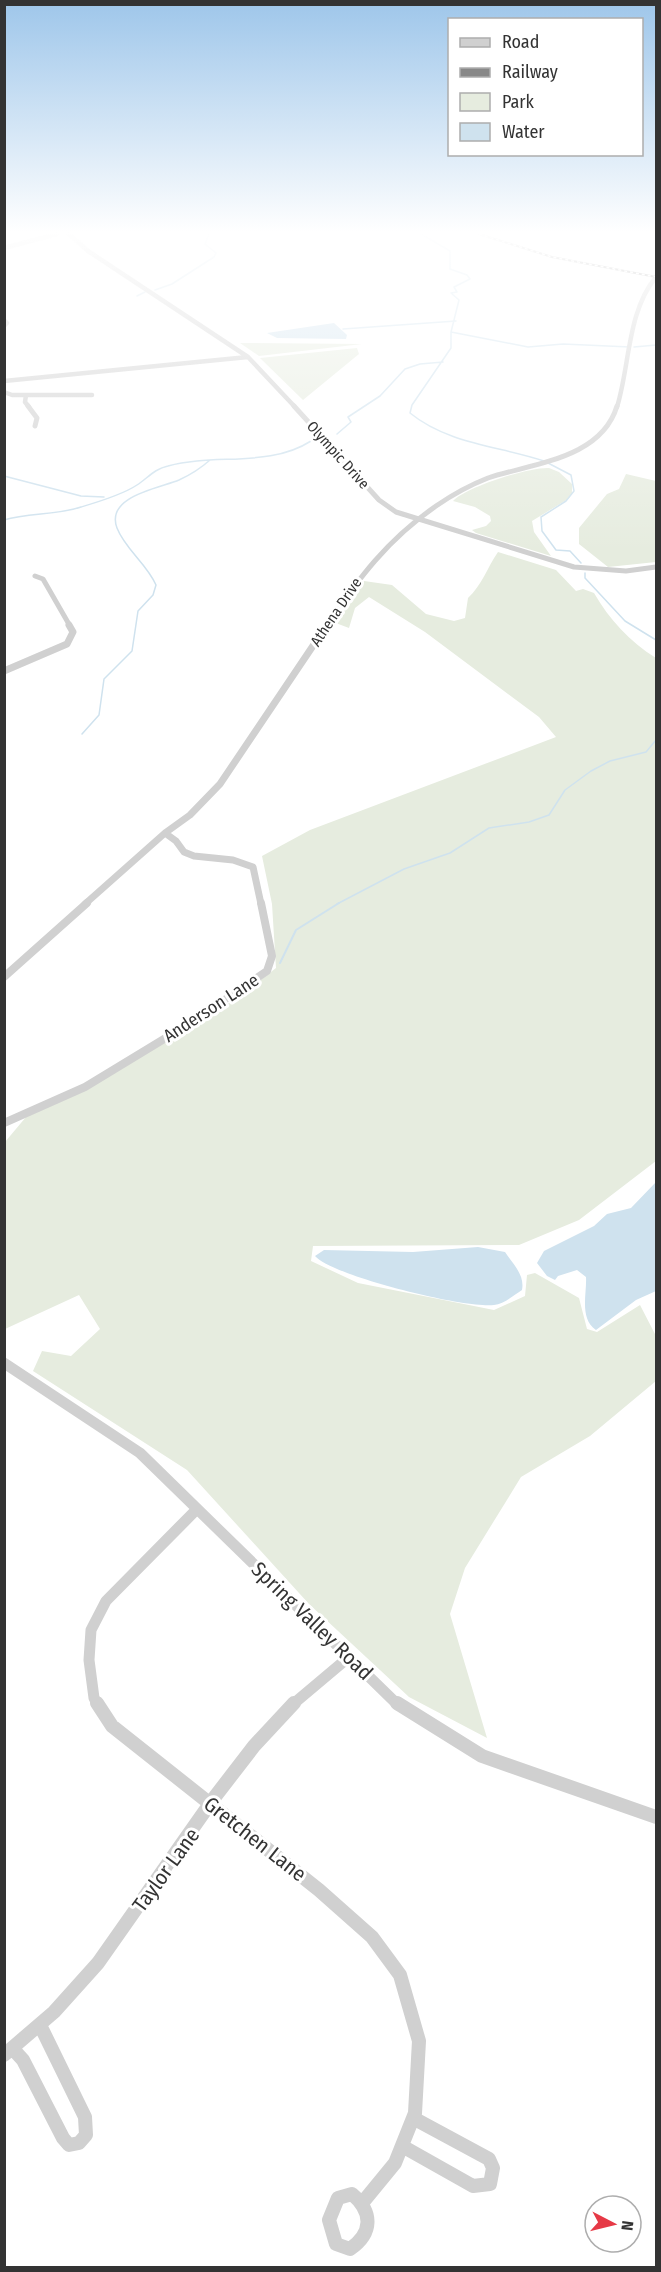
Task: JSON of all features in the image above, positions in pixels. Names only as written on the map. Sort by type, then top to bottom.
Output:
[{"type":"street","name":"Olympic Drive","points":[[222,340],[248,357],[344,459],[379,500],[396,512],[418,521],[574,567],[626,570],[657,567]]},
{"type":"street","name":"Athena Drive","points":[[4,977],[165,833],[190,815],[220,784],[370,563],[389,543],[470,485],[553,460],[606,428],[618,404],[633,340]]},
{"type":"street","points":[[4,381],[248,357]]},
{"type":"street","points":[[4,392],[26,395],[92,395]]},
{"type":"street","points":[[26,395],[25,402],[38,418],[35,426]]},
{"type":"street","points":[[4,671],[67,644],[72,636],[73,632],[43,579],[36,576]]},
{"type":"street","name":"Anderson Lane","points":[[4,1123],[85,1087],[192,1022],[267,971],[272,956],[258,876],[253,867],[233,860],[194,856],[184,852],[176,841],[165,833]]},
{"type":"street","name":"Spring Valley Road","points":[[4,1363],[140,1453],[402,1708],[482,1756],[657,1817]]},
{"type":"street","name":"Gretchen Lane","points":[[198,1509],[106,1601],[91,1630],[89,1660],[94,1698],[112,1726],[319,1890],[372,1937],[400,1975],[419,2041],[413,2118],[395,2163],[363,2202]]},
{"type":"street","name":"Taylor Lane","points":[[9,2052],[40,2025],[95,1967],[279,1715],[320,1676],[349,1657]]},
{"type":"street","points":[[9,2052],[23,2060],[63,2138],[69,2145],[79,2143],[86,2135],[85,2117],[40,2025]]},
{"type":"street","points":[[402,2146],[473,2186],[489,2184],[493,2168],[489,2159],[413,2118]]},
{"type":"green space","points":[[240,343],[242,343],[362,344],[259,356]]},
{"type":"green space","points":[[357,348],[359,354],[303,400],[260,358]]},
{"type":"green space","points":[[549,468],[559,472],[572,484],[572,494],[568,499],[532,521],[534,532],[551,556],[476,533],[472,530],[486,526],[491,521],[490,516],[475,507],[453,501],[471,490],[498,479]]},
{"type":"green space","points":[[626,474],[656,481],[656,562],[608,567],[579,544],[579,528],[607,494],[619,489]]},
{"type":"green space","points":[[498,552],[556,570],[576,591],[583,589],[594,593],[606,612],[621,629],[637,645],[656,658],[656,1161],[579,1220],[519,1245],[313,1246],[311,1261],[358,1283],[494,1310],[525,1296],[527,1275],[535,1273],[579,1298],[587,1329],[597,1332],[640,1305],[656,1336],[656,1381],[590,1436],[521,1477],[465,1568],[450,1614],[487,1738],[409,1697],[309,1604],[187,1470],[33,1371],[42,1351],[71,1356],[100,1329],[79,1295],[5,1329],[5,1142],[26,1117],[106,1077],[237,998],[276,968],[272,904],[262,856],[310,830],[556,737],[539,717],[425,632],[369,597],[355,608],[349,628],[333,622],[364,581],[392,585],[426,614],[454,621],[465,618],[468,598],[481,582]]},
{"type":"water","points":[[656,1182],[656,1291],[636,1300],[596,1330],[587,1319],[586,1277],[577,1270],[558,1276],[555,1280],[547,1276],[537,1263],[544,1251],[594,1226],[607,1214],[631,1208]]},
{"type":"water","points":[[478,1247],[505,1252],[522,1279],[522,1290],[494,1305],[457,1302],[401,1290],[346,1273],[315,1256],[324,1250],[413,1252]]},
{"type":"waterway","points":[[441,362],[451,348],[451,340]]},
{"type":"waterway","points":[[492,340],[528,347],[563,344],[630,347]]},
{"type":"waterway","points":[[634,347],[656,345]]},
{"type":"waterway","points":[[337,434],[351,422],[348,417],[380,396],[405,369],[420,364],[441,362]]},
{"type":"waterway","points":[[441,362],[412,405],[410,413],[457,438],[544,461]]},
{"type":"waterway","points":[[4,520],[72,510],[131,489],[163,467],[186,462],[278,454],[311,441]]},
{"type":"waterway","points":[[82,734],[99,715],[104,679],[132,651],[138,611],[153,595],[156,585],[117,528],[115,517],[119,508],[136,495],[179,480],[210,460]]},
{"type":"waterway","points":[[548,463],[571,475],[574,491],[566,501],[541,517],[542,531],[556,550],[570,551],[581,563]]},
{"type":"waterway","points":[[4,476],[81,496],[104,497]]},
{"type":"waterway","points":[[585,573],[585,578],[625,621],[656,640]]},
{"type":"waterway","points":[[337,904],[404,869],[450,853],[489,828],[529,822],[549,815],[565,790],[591,771],[610,761],[646,752],[656,740]]},
{"type":"waterway","points":[[280,963],[296,930],[339,903]]}]
